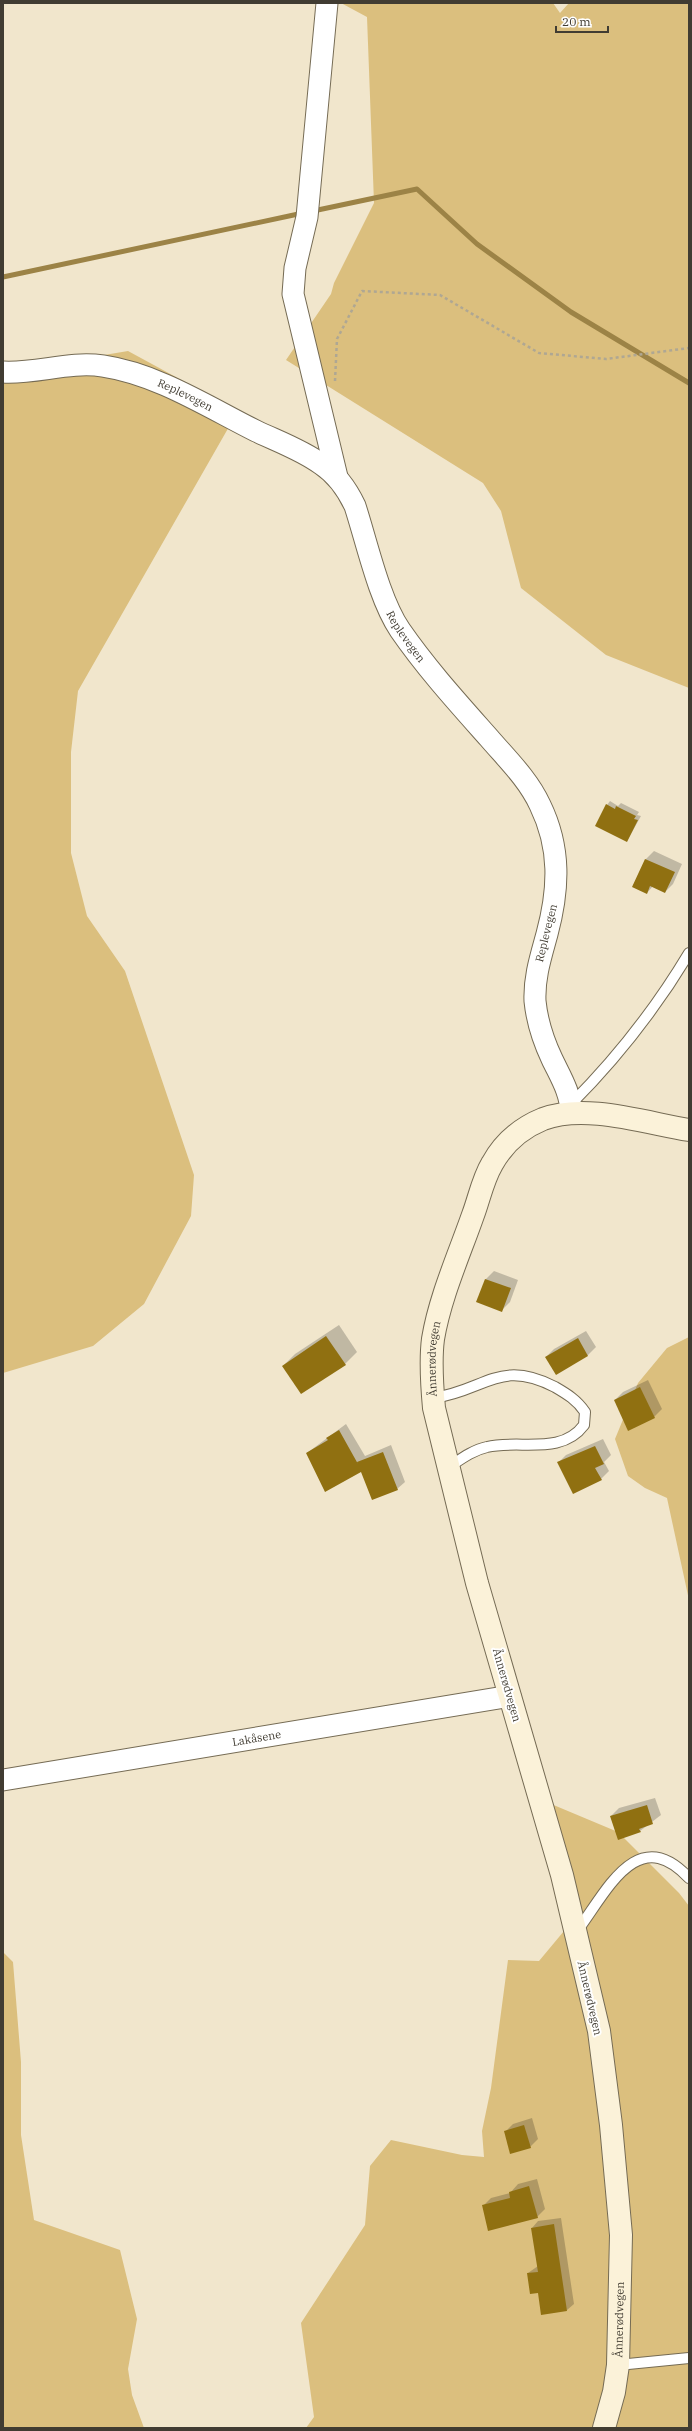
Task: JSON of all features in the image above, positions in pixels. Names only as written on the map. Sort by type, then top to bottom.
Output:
[{"type":"main road","name":"Ånnerødvegen","points":[[604,2428],[614,2392],[618,2365],[621,2234],[611,2125],[599,2031],[562,1875],[477,1583],[449,1468],[433,1398],[433,1339],[444,1302],[491,1165],[512,1138],[528,1126],[571,1108],[689,1130]]},
{"type":"street","points":[[327,3],[307,217],[295,268],[293,294],[337,477]]},
{"type":"street","name":"Replevegen","points":[[3,372],[30,372],[78,365],[102,366],[127,371],[179,392],[314,460],[337,477],[350,495],[355,506],[385,598],[399,629],[433,674],[519,772],[540,804],[550,829],[556,855],[557,878],[551,919],[537,970],[535,1000],[541,1034],[571,1108]]},
{"type":"street","name":"Lakåsene","points":[[3,1780],[510,1696]]},
{"type":"lane","points":[[571,1108],[634,1033],[689,953]]},
{"type":"lane","points":[[433,1398],[456,1394],[500,1376],[517,1374],[545,1382],[566,1393],[578,1403],[585,1412],[584,1425],[570,1437],[540,1446],[488,1446],[464,1457],[449,1468]]},
{"type":"lane","points":[[576,1933],[614,1880],[633,1861],[647,1857],[663,1859],[689,1878]]},
{"type":"lane","points":[[618,2365],[689,2358]]},
{"type":"path","points":[[334,386],[337,339],[362,291],[440,295],[539,353],[606,359],[689,348]]},
{"type":"shaded area","points":[[341,3],[553,3],[560,13],[569,3],[689,3],[689,688],[606,655],[521,588],[501,511],[483,483],[286,360],[331,294],[334,283],[374,203],[367,17]]},
{"type":"shaded area","points":[[128,351],[220,401],[230,425],[78,691],[71,752],[71,853],[87,916],[125,971],[194,1175],[191,1216],[144,1304],[93,1346],[3,1373],[3,365],[27,368]]},
{"type":"shaded area","points":[[689,1337],[689,1600],[667,1498],[645,1488],[628,1476],[615,1439],[638,1383],[667,1348]]},
{"type":"shaded area","points":[[544,1801],[618,1832],[679,1893],[689,1906],[689,2428],[306,2428],[314,2417],[301,2323],[365,2225],[370,2166],[391,2140],[462,2155],[484,2157],[482,2131],[491,2088],[508,1960],[539,1961],[569,1925]]},
{"type":"shaded area","points":[[3,1952],[13,1962],[21,2062],[21,2135],[34,2220],[120,2250],[137,2319],[128,2369],[132,2395],[144,2428],[3,2428]]},
{"type":"building","points":[[606,804],[615,809],[616,806],[636,816],[634,819],[638,820],[627,842],[595,826]]},
{"type":"building","points":[[645,859],[675,872],[665,893],[650,886],[647,894],[632,887]]},
{"type":"building","points":[[485,1279],[511,1288],[502,1312],[476,1302]]},
{"type":"building","points":[[326,1336],[346,1365],[301,1394],[282,1366]]},
{"type":"building","points":[[578,1338],[588,1356],[556,1375],[545,1357]]},
{"type":"building","points":[[640,1387],[655,1418],[628,1431],[614,1400]]},
{"type":"building","points":[[339,1430],[358,1464],[357,1462],[383,1452],[398,1490],[372,1500],[361,1472],[325,1492],[306,1453],[328,1440],[326,1438]]},
{"type":"building","points":[[595,1446],[604,1464],[595,1468],[602,1480],[573,1494],[557,1462]]},
{"type":"building","points":[[647,1805],[653,1824],[639,1829],[641,1832],[618,1840],[610,1816]]},
{"type":"building","points":[[524,2125],[531,2148],[510,2154],[504,2131]]},
{"type":"building","points":[[529,2186],[538,2218],[488,2231],[482,2205],[510,2198],[509,2192]]},
{"type":"building","points":[[554,2224],[567,2311],[541,2315],[538,2293],[530,2294],[527,2273],[538,2272],[531,2228]]},
{"type":"waterway","points":[[313,211],[417,189],[477,244],[571,312],[689,383]]},
{"type":"waterway","points":[[3,277],[303,213]]}]
